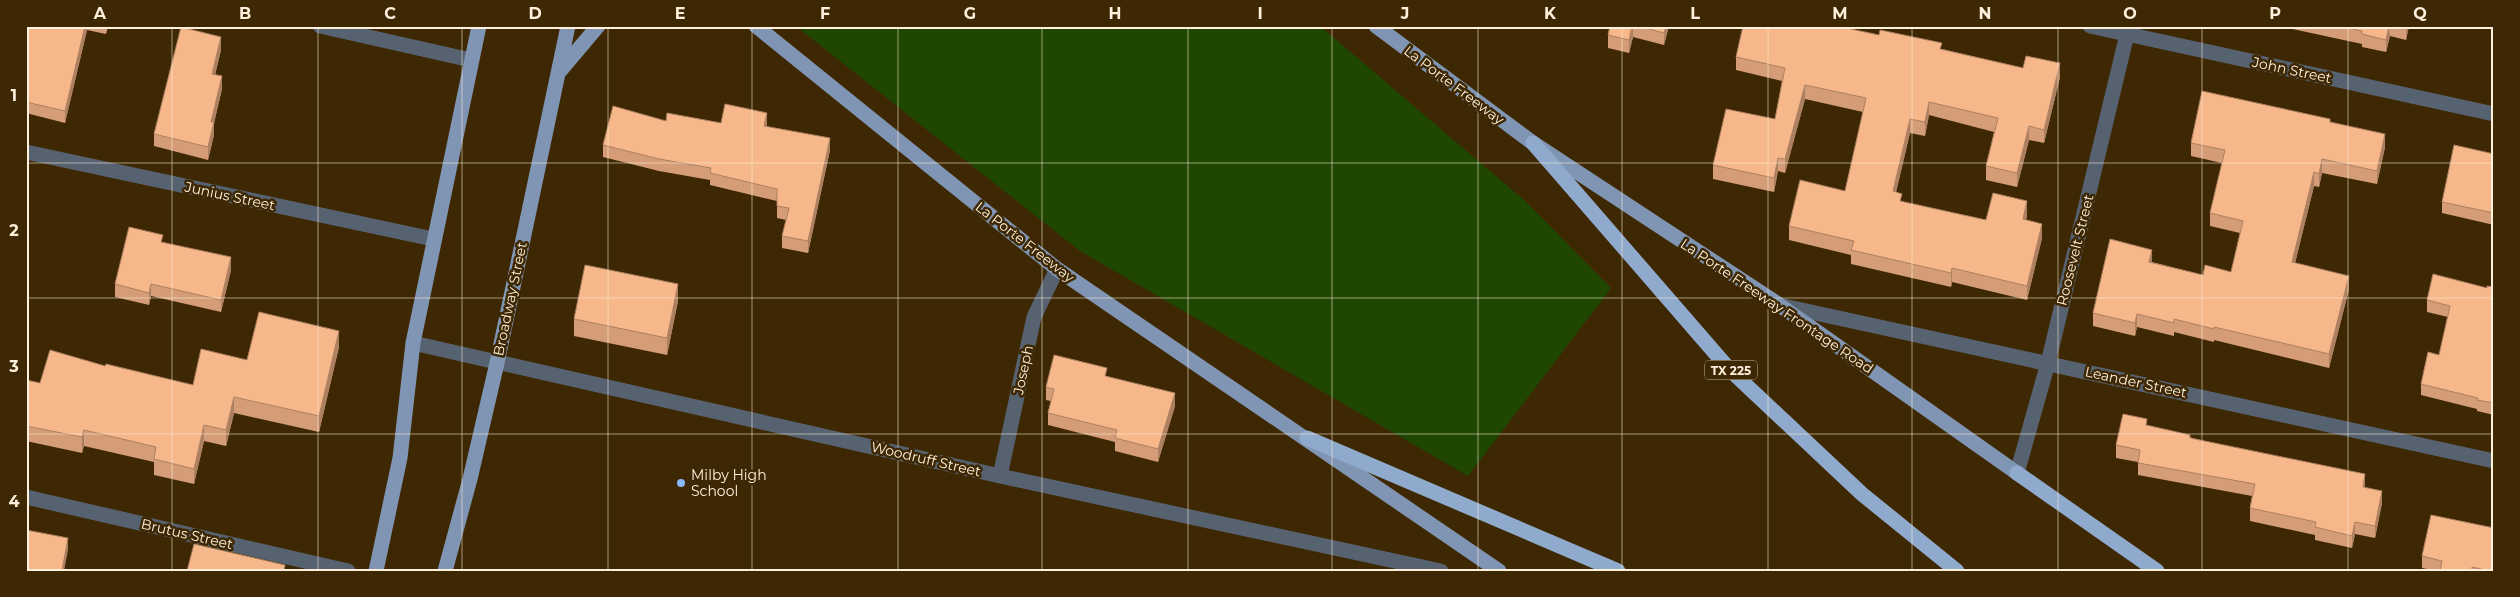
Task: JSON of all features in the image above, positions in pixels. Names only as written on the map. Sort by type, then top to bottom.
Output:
[{"type":"highway","name":"TX 225","points":[[1533,143],[1729,368],[1862,494],[1957,571]]},
{"type":"highway","points":[[1307,438],[1618,571]]},
{"type":"highway","points":[[2018,473],[2156,571]]},
{"type":"main road","points":[[376,571],[400,458],[413,343],[433,239],[479,26]]},
{"type":"main road","name":"Broadway Street","points":[[445,571],[470,479],[497,364],[568,26]]},
{"type":"main road","points":[[558,74],[598,26]]},
{"type":"main road","name":"La Porte Freeway","points":[[756,26],[1057,269],[1307,438]]},
{"type":"main road","name":"La Porte Freeway","points":[[1376,26],[1533,143]]},
{"type":"main road","name":"La Porte Freeway Frontage Road","points":[[1533,143],[1778,304],[2018,473]]},
{"type":"main road","points":[[1307,438],[1499,571]]},
{"type":"street","points":[[320,26],[471,60]]},
{"type":"street","name":"John Street","points":[[2090,26],[2129,31],[2494,114]]},
{"type":"street","name":"Roosevelt Street","points":[[2018,473],[2048,362],[2129,31]]},
{"type":"street","name":"Junius Street","points":[[26,152],[433,239]]},
{"type":"street","name":"Joseph","points":[[1000,476],[1034,317],[1057,269]]},
{"type":"street","name":"Leander Street","points":[[1778,304],[2494,461]]},
{"type":"street","name":"Woodruff Street","points":[[413,343],[497,364],[1000,476],[1441,571]]},
{"type":"street","name":"Brutus Street","points":[[26,497],[348,571]]},
{"type":"green space","points":[[796,26],[1320,26],[1524,200],[1611,288],[1468,476],[1080,251]]},
{"type":"building","points":[[26,26],[85,26],[65,111],[26,102]]},
{"type":"building","points":[[1610,26],[1632,26],[1629,40],[1608,35]]},
{"type":"building","points":[[1638,26],[1666,26],[1664,33]]},
{"type":"building","points":[[1743,26],[1837,26],[1879,35],[1880,30],[1942,43],[1940,49],[2023,68],[2026,56],[2060,63],[2044,130],[2029,126],[2017,173],[1986,166],[1998,118],[1929,102],[1925,122],[1910,119],[1893,191],[1902,194],[1900,201],[1986,220],[1993,193],[2027,201],[2023,219],[2042,224],[2027,286],[1952,268],[1951,273],[1851,250],[1854,241],[1789,226],[1800,180],[1845,191],[1866,98],[1805,85],[1785,159],[1778,158],[1774,178],[1713,165],[1726,109],[1775,119],[1785,68],[1736,57]]},
{"type":"building","points":[[2339,26],[2389,26],[2386,40],[2362,34],[2362,31]]},
{"type":"building","points":[[181,27],[221,37],[212,74],[222,76],[211,122],[214,122],[208,147],[154,134]]},
{"type":"building","points":[[2202,91],[2330,119],[2330,122],[2385,134],[2377,171],[2322,159],[2319,174],[2314,172],[2292,262],[2349,276],[2329,354],[2174,319],[2174,323],[2137,314],[2135,323],[2093,313],[2110,239],[2152,250],[2149,262],[2203,275],[2205,265],[2231,272],[2243,221],[2210,213],[2225,150],[2191,143]]},
{"type":"building","points":[[725,104],[767,113],[764,126],[830,138],[808,241],[782,236],[789,208],[777,206],[777,189],[710,173],[711,168],[659,159],[603,145],[613,106],[666,121],[667,113],[721,123]]},
{"type":"building","points":[[2454,145],[2494,154],[2494,213],[2442,202]]},
{"type":"building","points":[[129,227],[163,235],[161,242],[231,257],[221,300],[151,284],[149,293],[115,284]]},
{"type":"building","points":[[585,265],[678,284],[667,338],[574,319]]},
{"type":"building","points":[[2433,274],[2487,288],[2487,286],[2494,287],[2494,403],[2421,384],[2428,352],[2439,355],[2450,306],[2427,300]]},
{"type":"building","points":[[259,312],[339,331],[319,416],[234,397],[226,430],[204,425],[194,469],[154,459],[156,447],[84,430],[82,437],[26,426],[26,380],[40,383],[50,350],[105,366],[106,364],[193,385],[201,349],[247,360]]},
{"type":"building","points":[[1054,355],[1107,368],[1105,376],[1175,393],[1158,449],[1115,438],[1117,430],[1048,413],[1054,389],[1046,387]]},
{"type":"building","points":[[2123,414],[2147,419],[2146,425],[2190,435],[2190,438],[2365,474],[2363,487],[2382,491],[2375,526],[2355,522],[2352,536],[2315,527],[2316,522],[2250,508],[2255,484],[2138,463],[2140,450],[2116,445]]},
{"type":"building","points":[[2431,515],[2494,528],[2493,571],[2472,567],[2472,571],[2440,571],[2442,561],[2422,556]]},
{"type":"building","points":[[26,530],[68,538],[62,571],[26,571]]},
{"type":"building","points":[[194,544],[285,565],[284,571],[187,571]]},
{"type":"place","name":"Milby High School","points":[[681,483]]}]
